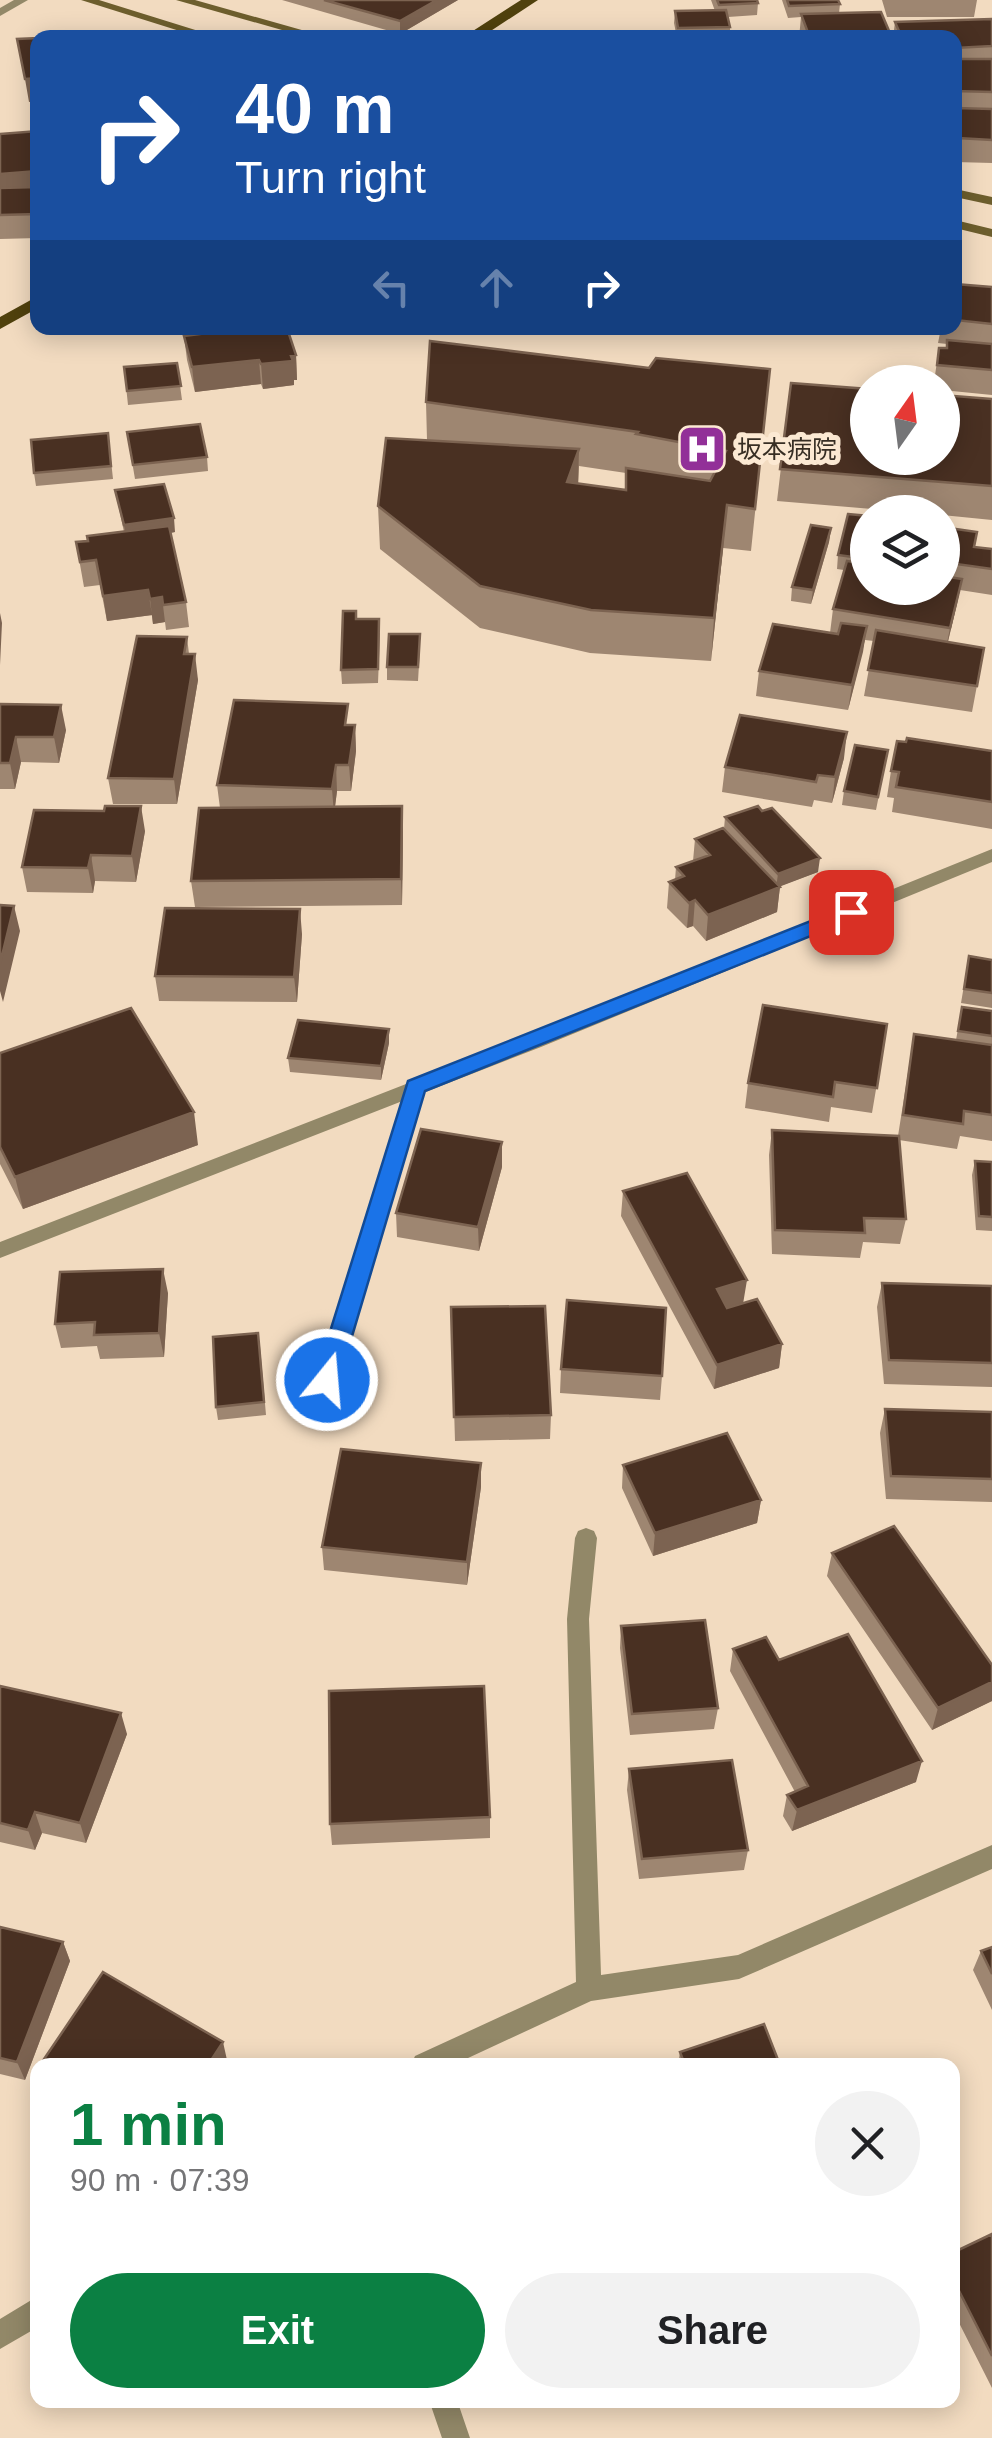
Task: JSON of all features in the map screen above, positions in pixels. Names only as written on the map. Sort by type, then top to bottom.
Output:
[{"type":"main road","points":[[87,0],[189,30]]},
{"type":"main road","points":[[182,0],[294,30]]},
{"type":"main road","points":[[481,30],[531,0]]},
{"type":"main road","points":[[962,194],[992,201]]},
{"type":"main road","points":[[962,226],[992,233]]},
{"type":"main road","points":[[0,324],[30,306]]},
{"type":"street","points":[[0,13],[22,0]]},
{"type":"street","points":[[0,1250],[534,1042],[992,855]]},
{"type":"street","points":[[327,1380],[416,1086]]},
{"type":"street","points":[[586,1538],[578,1619],[588,1989]]},
{"type":"street","points":[[439,2058],[588,1989],[739,1967],[992,1857]]},
{"type":"street","points":[[0,2335],[30,2315]]},
{"type":"street","points":[[446,2408],[456,2438]]},
{"type":"building","points":[[324,0],[437,0],[400,21]]},
{"type":"building","points":[[717,0],[757,0],[758,3],[719,5]]},
{"type":"building","points":[[787,0],[838,0],[840,4],[789,6]]},
{"type":"building","points":[[726,10],[730,27],[678,28],[675,11]]},
{"type":"building","points":[[881,12],[889,30],[807,30],[801,14]]},
{"type":"building","points":[[992,19],[992,46],[962,48],[962,30],[898,30],[895,22]]},
{"type":"building","points":[[30,38],[30,79],[25,79],[17,39]]},
{"type":"building","points":[[962,59],[992,59],[992,92],[962,91]]},
{"type":"building","points":[[962,108],[992,109],[992,140],[962,138]]},
{"type":"building","points":[[30,132],[30,172],[0,174],[0,134]]},
{"type":"building","points":[[30,187],[30,214],[0,215],[0,188]]},
{"type":"building","points":[[962,285],[992,287],[992,324],[962,321]]},
{"type":"building","points":[[289,335],[296,355],[291,356],[293,361],[261,364],[259,360],[192,367],[184,336]]},
{"type":"building","points":[[947,340],[992,344],[992,370],[937,365],[939,348],[947,348]]},
{"type":"building","points":[[430,341],[649,368],[656,358],[770,369],[755,509],[727,505],[714,618],[591,610],[480,586],[378,506],[386,438],[579,449],[567,482],[626,490],[626,468],[710,481],[726,451],[638,432],[426,402]]},
{"type":"building","points":[[177,363],[181,386],[127,391],[124,367]]},
{"type":"building","points":[[791,383],[850,388],[850,475],[780,469]]},
{"type":"building","points":[[960,396],[992,399],[992,486],[855,475],[960,475]]},
{"type":"building","points":[[200,424],[207,457],[133,465],[127,432]]},
{"type":"building","points":[[108,433],[111,466],[34,473],[31,440]]},
{"type":"building","points":[[164,484],[174,518],[124,525],[115,490]]},
{"type":"building","points":[[848,514],[850,514],[850,557],[838,555]]},
{"type":"building","points":[[811,525],[831,528],[813,590],[792,587]]},
{"type":"building","points":[[169,526],[186,602],[163,605],[162,597],[150,599],[148,590],[103,596],[96,560],[80,562],[76,542],[88,541],[87,536]]},
{"type":"building","points":[[960,530],[977,532],[974,547],[992,549],[992,569],[960,565]]},
{"type":"building","points":[[847,561],[850,605],[956,605],[950,628],[833,609]]},
{"type":"building","points":[[343,611],[356,611],[356,619],[379,619],[378,669],[341,670]]},
{"type":"building","points":[[841,623],[867,626],[852,685],[759,671],[773,624],[838,634]]},
{"type":"building","points":[[876,630],[984,648],[977,686],[868,670]]},
{"type":"building","points":[[389,634],[420,634],[418,667],[387,667]]},
{"type":"building","points":[[137,636],[187,637],[184,654],[195,654],[174,779],[108,778]]},
{"type":"building","points":[[234,700],[348,704],[345,725],[355,725],[349,765],[336,765],[332,789],[217,785]]},
{"type":"building","points":[[0,704],[61,705],[54,737],[16,737],[10,763],[0,763]]},
{"type":"building","points":[[740,715],[847,732],[835,777],[818,775],[816,782],[725,767]]},
{"type":"building","points":[[907,738],[992,751],[992,802],[896,787],[899,772],[891,771],[897,741],[906,742]]},
{"type":"building","points":[[855,745],[888,750],[878,797],[844,791]]},
{"type":"building","points":[[105,806],[141,806],[132,856],[91,855],[88,868],[22,867],[34,810],[104,811]]},
{"type":"building","points":[[402,806],[401,879],[191,881],[199,808]]},
{"type":"building","points":[[758,806],[762,811],[772,808],[820,858],[778,874],[725,817]]},
{"type":"building","points":[[723,828],[780,887],[708,915],[695,900],[689,903],[669,882],[684,876],[676,867],[710,855],[695,839]]},
{"type":"building","points":[[0,905],[14,906],[0,964]]},
{"type":"building","points":[[165,908],[300,909],[294,977],[155,976]]},
{"type":"building","points":[[969,956],[992,960],[992,993],[964,989]]},
{"type":"building","points":[[763,1005],[887,1024],[877,1088],[835,1082],[833,1097],[748,1083]]},
{"type":"building","points":[[962,1007],[992,1011],[992,1036],[958,1031]]},
{"type":"building","points":[[131,1008],[194,1112],[15,1177],[0,1147],[0,1053]]},
{"type":"building","points":[[298,1020],[389,1029],[381,1066],[288,1058]]},
{"type":"building","points":[[914,1034],[992,1045],[992,1115],[964,1111],[963,1124],[903,1115]]},
{"type":"building","points":[[421,1129],[502,1142],[478,1227],[396,1213]]},
{"type":"building","points":[[772,1130],[899,1136],[906,1219],[864,1218],[865,1233],[775,1230]]},
{"type":"building","points":[[975,1161],[992,1162],[992,1217],[979,1216]]},
{"type":"building","points":[[687,1173],[747,1280],[717,1289],[727,1308],[757,1299],[782,1344],[717,1365],[623,1191]]},
{"type":"building","points":[[163,1269],[159,1333],[94,1335],[95,1322],[55,1324],[60,1272]]},
{"type":"building","points":[[882,1283],[992,1286],[992,1363],[889,1360]]},
{"type":"building","points":[[567,1300],[666,1308],[662,1376],[561,1369]]},
{"type":"building","points":[[545,1306],[551,1415],[454,1417],[451,1307]]},
{"type":"building","points":[[258,1333],[264,1402],[216,1407],[213,1337]]},
{"type":"building","points":[[885,1409],[992,1412],[992,1479],[891,1476]]},
{"type":"building","points":[[727,1433],[761,1500],[655,1533],[623,1465]]},
{"type":"building","points":[[341,1449],[481,1463],[467,1562],[322,1547]]},
{"type":"building","points":[[894,1526],[992,1665],[992,1682],[938,1708],[832,1553]]},
{"type":"building","points":[[705,1620],[718,1708],[632,1714],[621,1626]]},
{"type":"building","points":[[848,1634],[922,1761],[797,1810],[787,1795],[808,1786],[733,1649],[766,1637],[779,1660]]},
{"type":"building","points":[[0,1686],[121,1713],[80,1823],[35,1812],[28,1830],[0,1823]]},
{"type":"building","points":[[484,1686],[490,1817],[330,1824],[329,1691]]},
{"type":"building","points":[[732,1760],[748,1850],[642,1859],[629,1769]]},
{"type":"building","points":[[0,1927],[63,1942],[17,2062],[0,2058]]},
{"type":"building","points":[[992,1947],[992,1974],[981,1951]]},
{"type":"building","points":[[103,1972],[223,2042],[213,2058],[45,2058]]},
{"type":"building","points":[[764,2024],[777,2058],[682,2058],[680,2052]]},
{"type":"building","points":[[992,2234],[992,2356],[960,2293],[960,2249]]},
{"type":"place","name":"坂本病院","points":[[702,449]]},
{"type":"route","points":[[327,1380],[416,1086],[851,912]]}]
